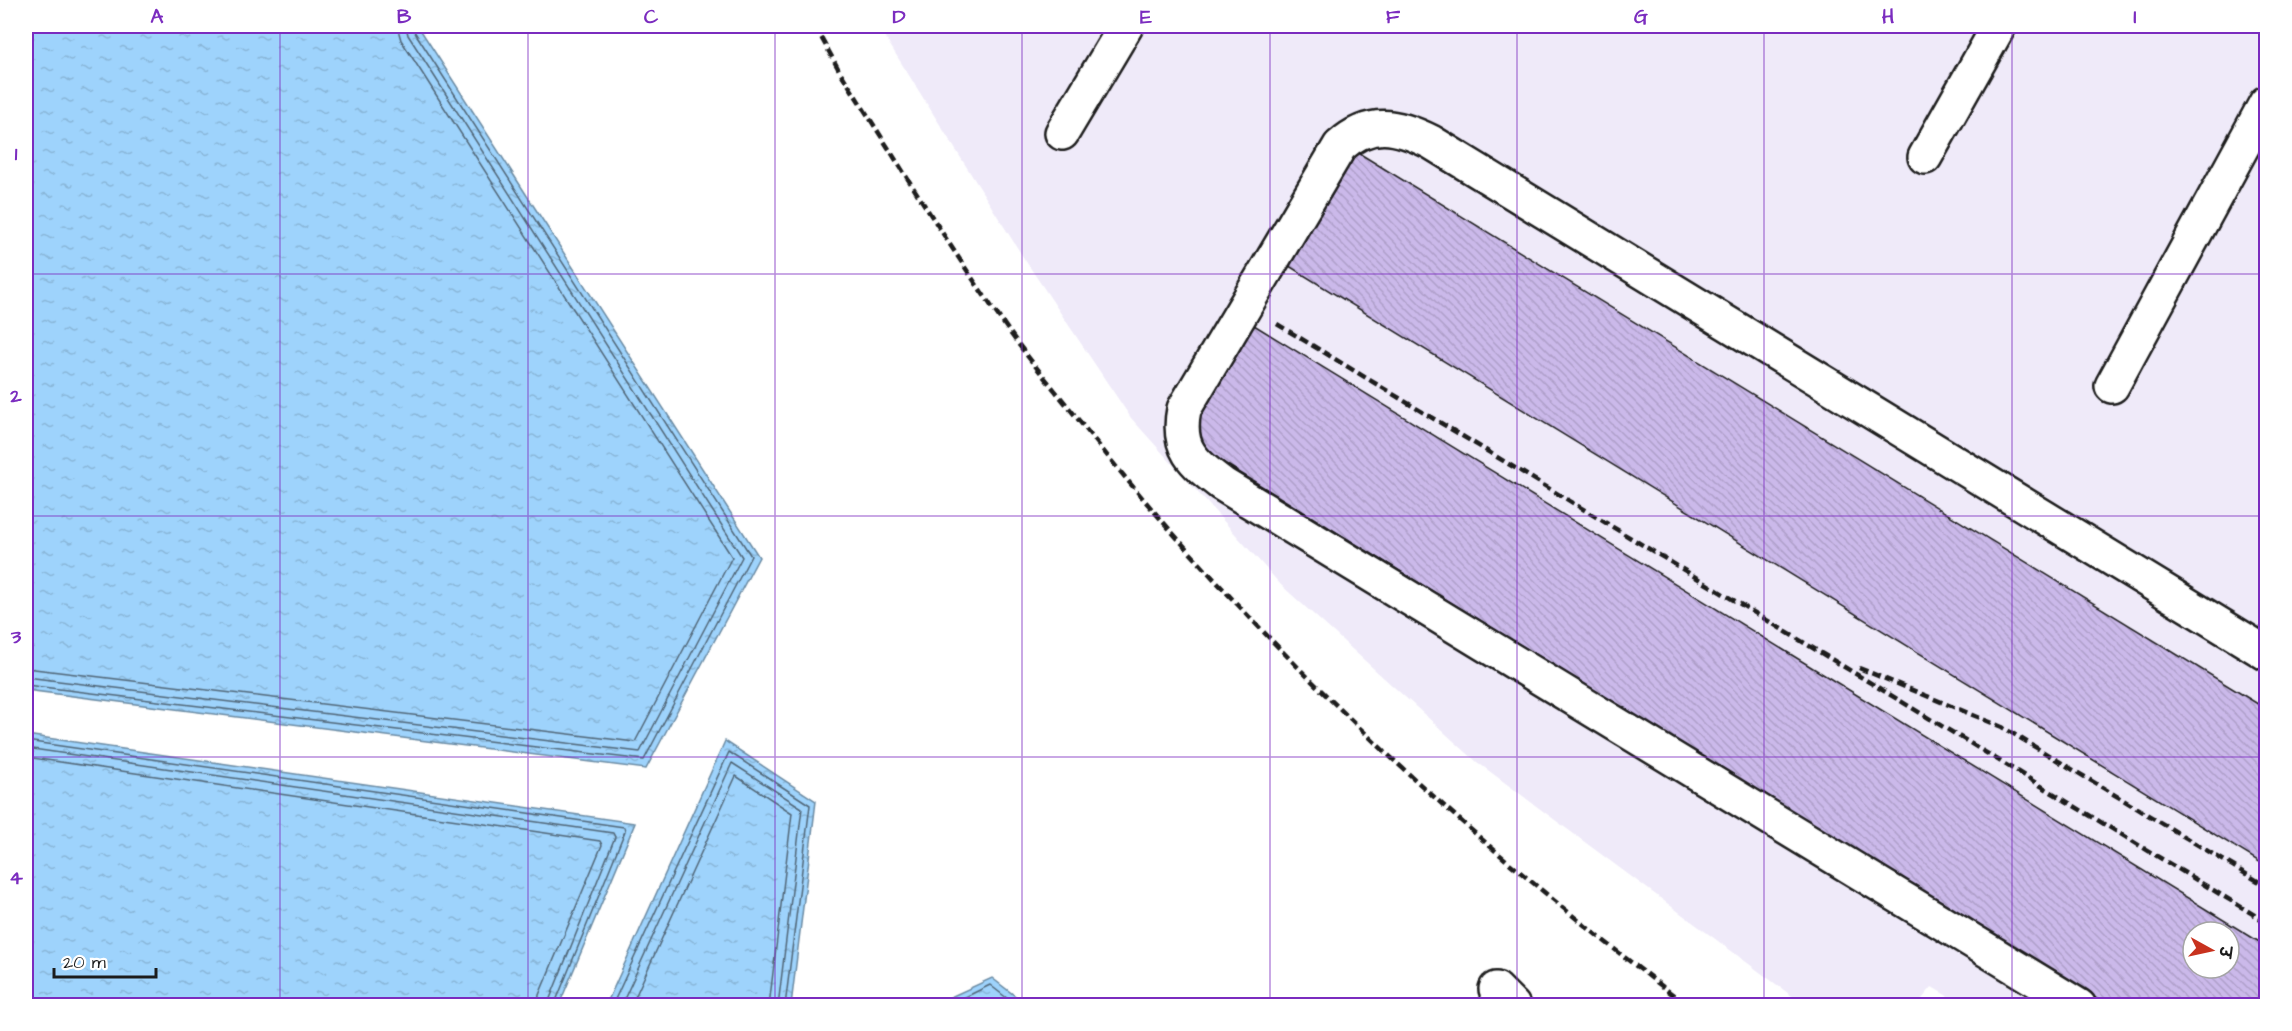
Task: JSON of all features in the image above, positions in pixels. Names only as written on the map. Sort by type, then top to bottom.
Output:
[{"type":"lane","points":[[1062,134],[1126,26]]},
{"type":"lane","points":[[1925,157],[2000,26]]},
{"type":"lane","points":[[2112,386],[2266,103]]},
{"type":"lane","points":[[2079,1005],[1222,484],[1199,467],[1186,450],[1180,428],[1184,409],[1340,146],[1354,134],[1369,129],[1388,127],[1406,130],[1431,142],[2266,653]]},
{"type":"shaded area","points":[[878,26],[2266,26],[2266,1005],[1963,1005],[1932,987],[1917,1005],[1804,1005],[1477,762],[1281,585],[1131,418],[1025,260]]},
{"type":"water","points":[[26,26],[418,26],[759,557],[646,769],[26,690]]},
{"type":"water","points":[[26,735],[635,823],[559,1005],[26,1005]]},
{"type":"water","points":[[725,741],[816,801],[791,1005],[606,1005]]},
{"type":"water","points":[[992,978],[1027,1005],[933,1005]]},
{"type":"building","points":[[1357,152],[2266,709],[2266,866],[1289,266]]},
{"type":"building","points":[[1254,325],[2224,920],[2181,920],[2181,980],[2241,980],[2241,931],[2266,946],[2266,1006],[2108,1006],[1185,439]]},
{"type":"railway","points":[[815,26],[839,70],[921,200],[1015,339],[1148,504],[1218,583],[1290,660],[1443,805],[1523,875],[1688,1006]]},
{"type":"railway","points":[[1277,324],[2266,922]]},
{"type":"railway","points":[[1859,668],[2002,727],[2266,886]]}]
